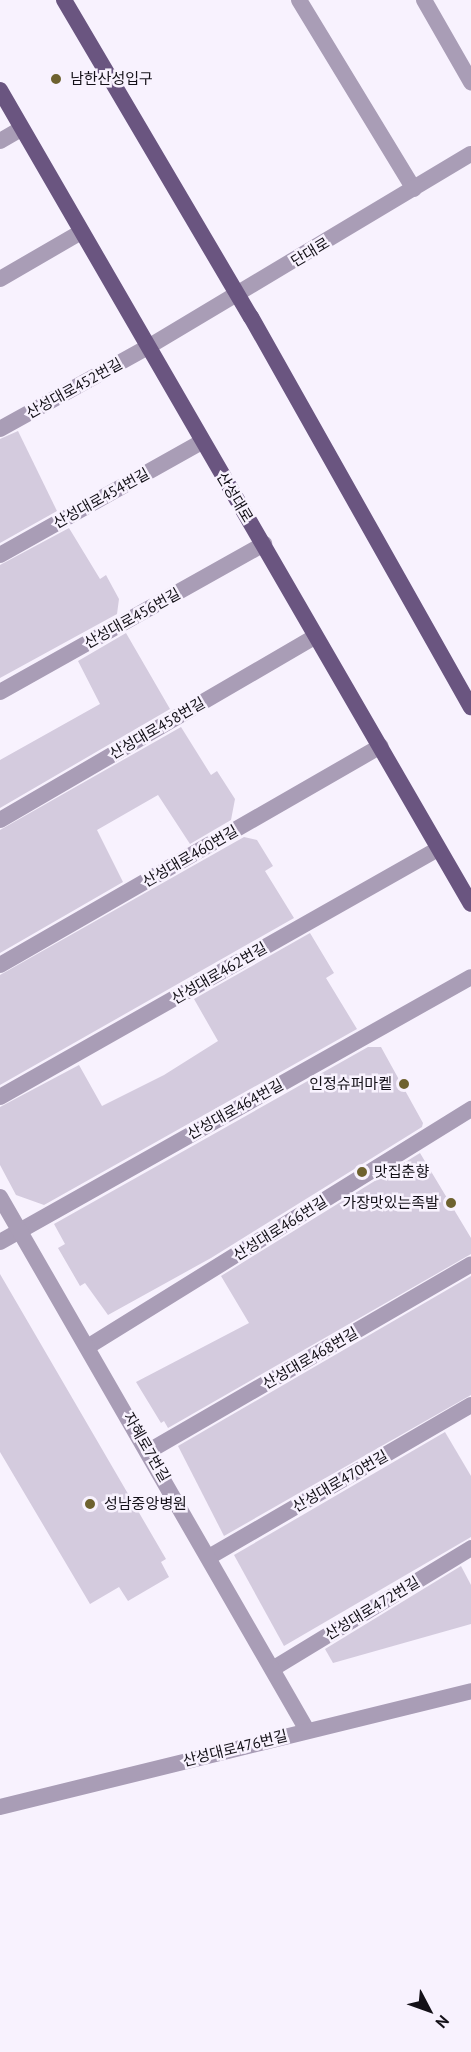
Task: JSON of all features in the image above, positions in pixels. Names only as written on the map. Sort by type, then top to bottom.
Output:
[{"type":"main road","points":[[64,0],[237,296],[471,707]]},
{"type":"main road","name":"산성대로","points":[[0,90],[201,442],[264,544],[471,904]]},
{"type":"street","points":[[299,0],[414,189]]},
{"type":"street","points":[[424,0],[471,82]]},
{"type":"street","points":[[0,141],[21,129]]},
{"type":"street","name":"단대로","points":[[148,347],[237,296],[471,154]]},
{"type":"street","points":[[0,279],[81,232]]},
{"type":"street","name":"산성대로452번길","points":[[0,429],[148,347]]},
{"type":"street","name":"산성대로454번길","points":[[0,555],[201,442]]},
{"type":"street","name":"산성대로456번길","points":[[0,692],[264,544]]},
{"type":"street","name":"산성대로458번길","points":[[0,820],[315,636]]},
{"type":"street","name":"산성대로460번길","points":[[0,965],[381,746]]},
{"type":"street","name":"산성대로462번길","points":[[0,1097],[438,849]]},
{"type":"street","name":"산성대로464번길","points":[[0,1242],[19,1229],[471,977]]},
{"type":"street","name":"산성대로466번길","points":[[89,1346],[471,1109]]},
{"type":"street","name":"자혜로7번길","points":[[0,1197],[89,1346],[274,1668],[307,1730]]},
{"type":"street","name":"산성대로468번길","points":[[149,1451],[471,1264]]},
{"type":"street","name":"산성대로470번길","points":[[209,1557],[471,1405]]},
{"type":"street","name":"산성대로472번길","points":[[274,1668],[471,1548]]},
{"type":"street","name":"산성대로476번길","points":[[0,1807],[471,1691]]},
{"type":"building","points":[[18,431],[57,511],[0,543],[0,439]]},
{"type":"building","points":[[69,528],[100,579],[106,575],[119,599],[117,614],[0,678],[0,565]]},
{"type":"building","points":[[126,633],[170,709],[0,808],[0,760],[100,704],[78,661]]},
{"type":"building","points":[[181,727],[211,775],[217,771],[235,799],[231,820],[190,844],[158,795],[97,830],[123,882],[0,953],[0,830]]},
{"type":"building","points":[[244,837],[257,840],[273,866],[265,871],[294,918],[0,1085],[0,975]]},
{"type":"building","points":[[310,933],[334,973],[326,978],[357,1029],[44,1205],[16,1195],[0,1165],[0,1107],[79,1065],[102,1106],[164,1075],[218,1041],[194,999]]},
{"type":"building","points":[[368,1047],[381,1047],[423,1123],[422,1127],[211,1258],[108,1315],[85,1283],[80,1286],[58,1248],[65,1244],[54,1224]]},
{"type":"building","points":[[420,1153],[471,1238],[471,1254],[168,1428],[164,1421],[161,1423],[136,1382],[249,1323],[221,1276]]},
{"type":"building","points":[[0,1274],[166,1559],[161,1562],[169,1577],[128,1601],[119,1587],[90,1604],[0,1452]]},
{"type":"building","points":[[471,1276],[471,1395],[224,1536],[178,1446]]},
{"type":"building","points":[[445,1432],[471,1476],[471,1537],[284,1646],[234,1555]]},
{"type":"building","points":[[461,1566],[471,1585],[471,1624],[333,1663],[325,1649]]},
{"type":"place","name":"남한산성입구","points":[[56,79]]},
{"type":"place","name":"인정슈퍼마켙","points":[[404,1084]]},
{"type":"place","name":"맛집춘향","points":[[362,1172]]},
{"type":"place","name":"가장맛있는족발","points":[[451,1203]]},
{"type":"place","name":"성남중앙병원","points":[[90,1504]]}]
